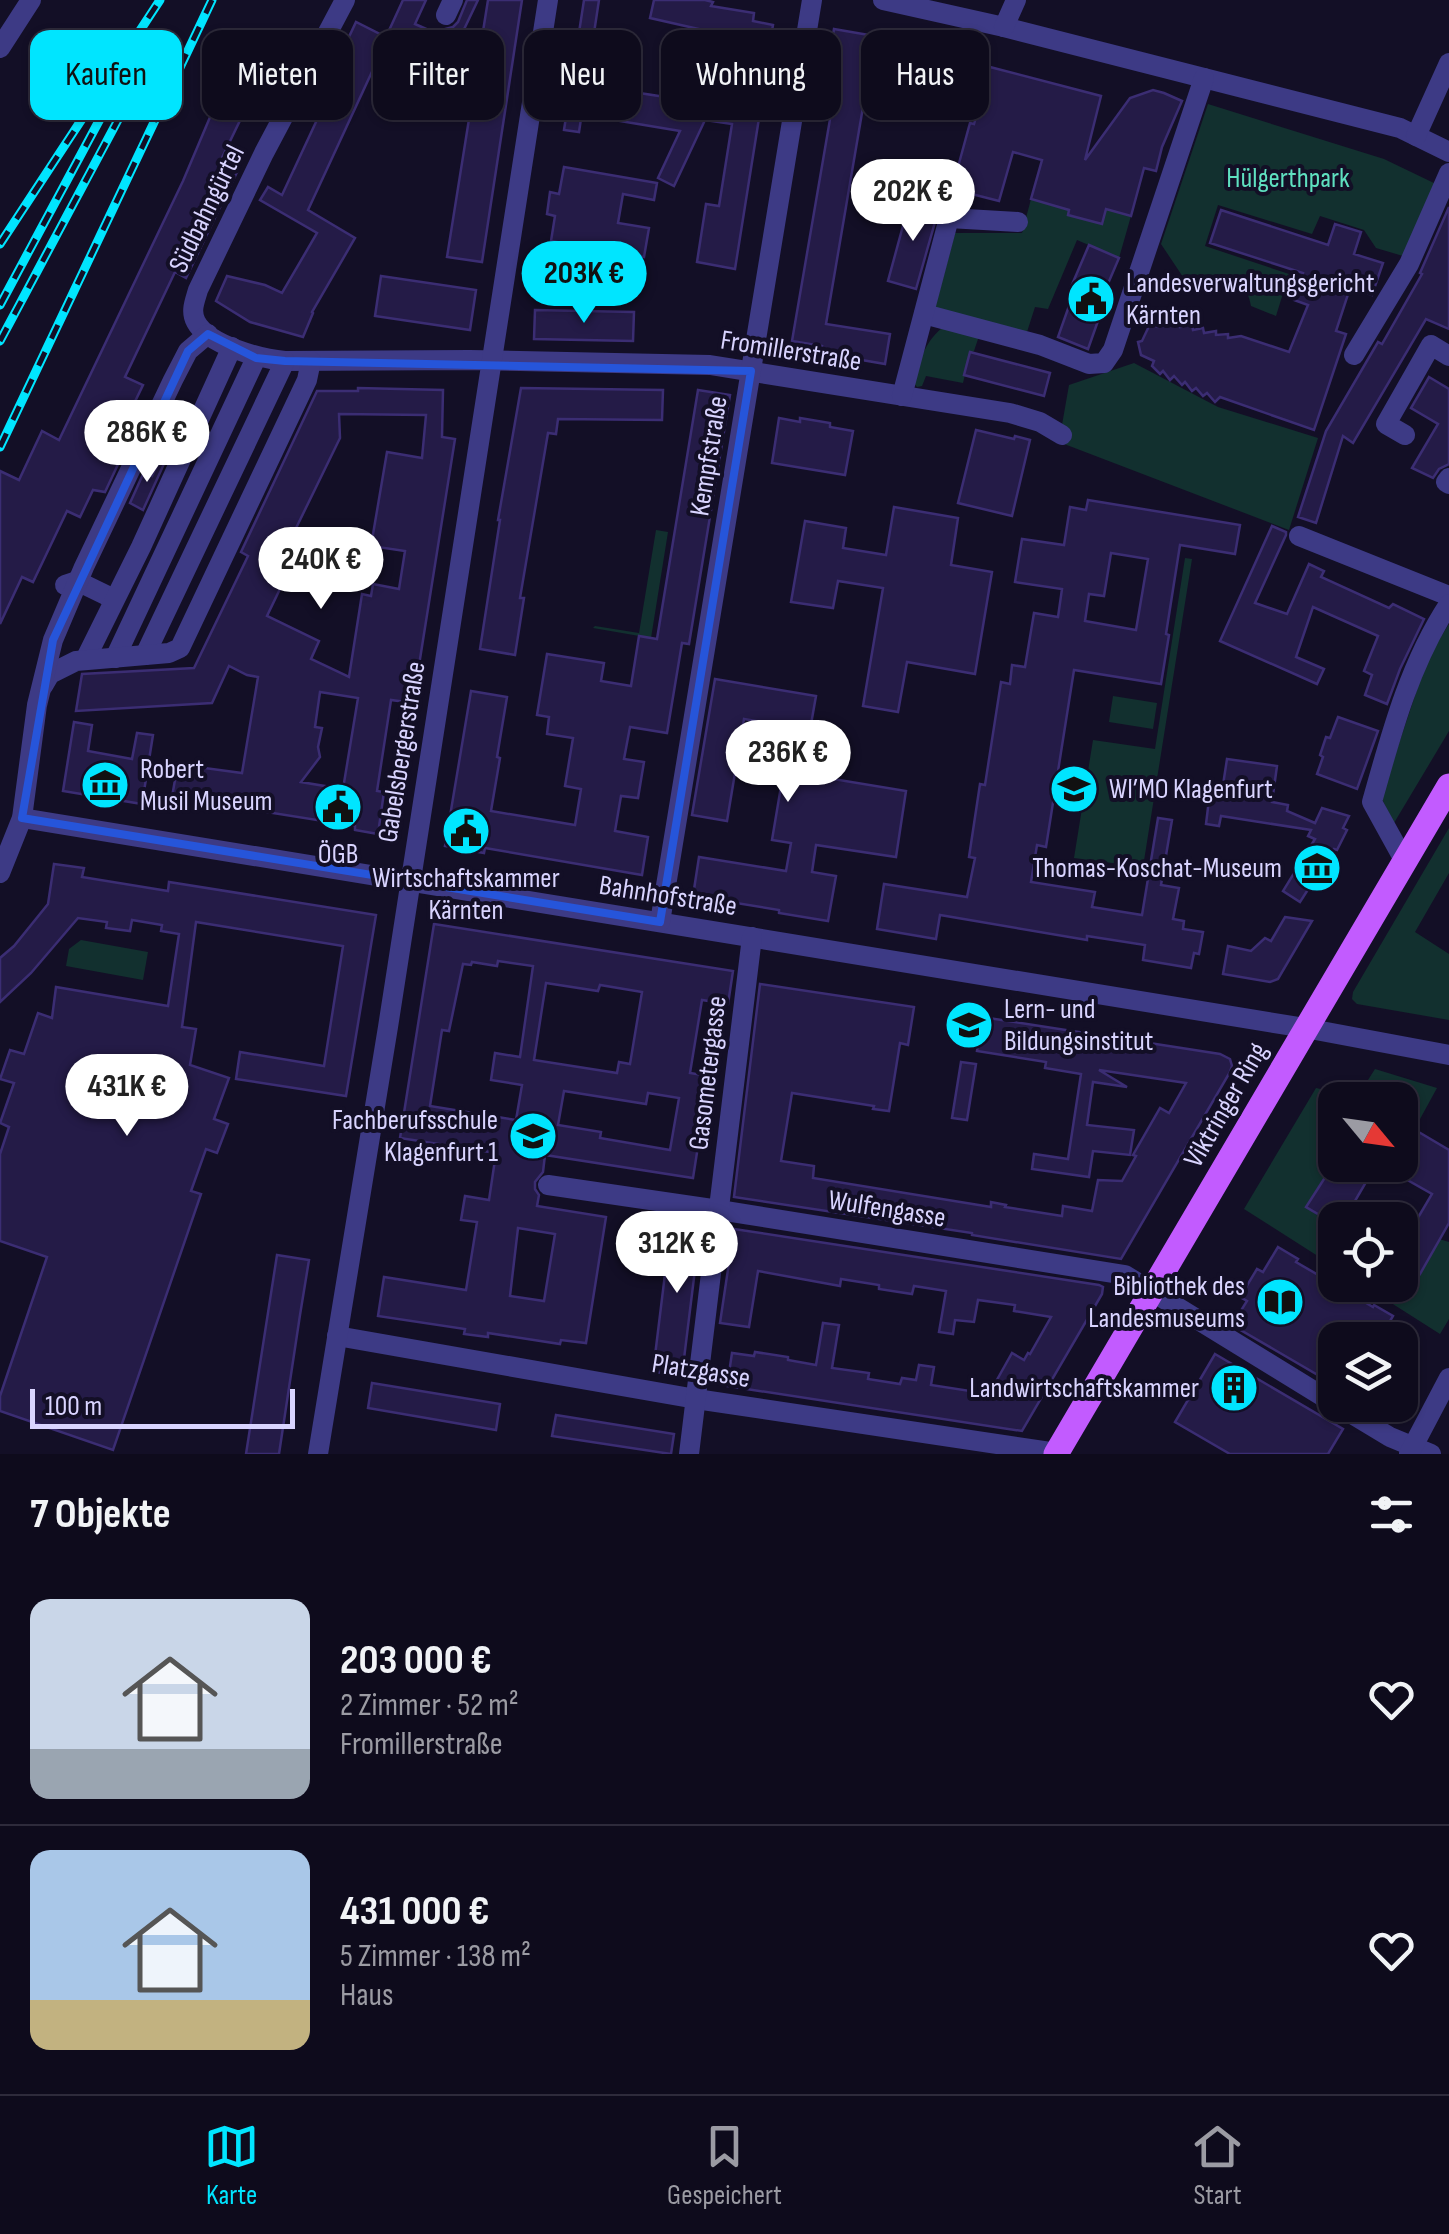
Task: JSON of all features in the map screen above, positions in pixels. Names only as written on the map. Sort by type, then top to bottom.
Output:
[{"type":"main road","name":"Viktringer Ring","points":[[1057,1454],[1449,786]]},
{"type":"street","points":[[0,48],[31,0]]},
{"type":"street","name":"Südbahngürtel","points":[[208,334],[196,324],[192,308],[198,290],[264,153],[345,0]]},
{"type":"street","name":"Gabelsbergerstraße","points":[[318,1454],[548,0]]},
{"type":"street","name":"Kempfstraße","points":[[660,922],[812,0]]},
{"type":"street","points":[[883,0],[1400,128],[1449,152]]},
{"type":"street","points":[[1004,27],[1016,0]]},
{"type":"street","points":[[1416,136],[1449,63]]},
{"type":"street","points":[[924,314],[1040,344],[1090,364],[1104,362],[1114,350],[1204,78]]},
{"type":"street","points":[[1354,355],[1408,264],[1449,173]]},
{"type":"street","points":[[902,396],[950,218],[1018,222]]},
{"type":"street","points":[[22,818],[14,810],[38,661],[67,592],[173,380],[188,352],[208,334]]},
{"type":"street","name":"Fromillerstraße","points":[[208,334],[256,358],[285,361],[710,365],[1010,413],[1040,422],[1062,435]]},
{"type":"street","points":[[1405,435],[1386,424],[1431,345],[1449,356]]},
{"type":"street","points":[[85,660],[141,548],[232,347]]},
{"type":"street","points":[[115,658],[256,358]]},
{"type":"street","points":[[144,655],[285,361]]},
{"type":"street","points":[[40,692],[50,674],[64,665],[169,653],[180,648],[307,380],[312,361]]},
{"type":"street","points":[[1299,536],[1449,596]]},
{"type":"street","points":[[67,592],[114,599]]},
{"type":"street","points":[[0,873],[22,818],[40,692],[67,592]]},
{"type":"street","points":[[1404,860],[1372,802],[1392,728],[1418,660],[1449,604]]},
{"type":"street","name":"Bahnhofstraße","points":[[22,818],[1305,1028],[1449,1055]]},
{"type":"street","name":"Gasometergasse","points":[[689,1454],[752,938]]},
{"type":"street","name":"Wulfengasse","points":[[548,1185],[1125,1275],[1318,1393]]},
{"type":"street","name":"Platzgasse","points":[[337,1336],[696,1399],[1057,1454]]},
{"type":"street","points":[[1417,1452],[1449,1378]]},
{"type":"street","name":"Wulfengasse","points":[[1366,1422],[1417,1452]]},
{"type":"highlighted area","points":[[208,334],[256,358],[285,361],[751,371],[660,922],[22,818],[53,640],[188,351]]},
{"type":"green space","name":"Hülgerthpark","points":[[1208,104],[1384,159],[1436,184],[1403,256],[1376,248],[1364,230],[1320,216],[1312,234],[1218,205],[1205,246],[1289,274],[1276,316],[1251,306],[1244,288],[1232,280],[1216,279],[1198,285],[1185,280],[1161,244]]},
{"type":"green space","points":[[1031,199],[1102,224],[1106,209],[1131,216],[1119,258],[1077,240],[1048,309],[1035,307],[1027,332],[935,308],[955,233],[1022,233]]},
{"type":"green space","points":[[942,328],[979,336],[970,353],[963,383],[926,376],[922,386],[917,387],[913,382],[923,353]]},
{"type":"green space","points":[[1134,363],[1218,407],[1318,438],[1289,530],[1059,442],[1069,385]]},
{"type":"green space","points":[[656,530],[668,532],[651,638],[593,628],[639,633]]},
{"type":"green space","points":[[1185,558],[1192,559],[1143,867],[1074,858],[1093,740],[1155,749]]},
{"type":"green space","points":[[1449,624],[1449,731],[1394,823],[1381,797],[1428,657]]},
{"type":"green space","points":[[1113,696],[1157,703],[1153,729],[1109,722]]},
{"type":"green space","points":[[1449,828],[1449,873],[1415,932],[1449,954],[1449,1020],[1357,1004],[1352,999],[1353,992]]},
{"type":"green space","points":[[81,940],[148,952],[143,980],[66,966],[69,949]]},
{"type":"green space","points":[[1375,1069],[1417,1082],[1367,1082]]},
{"type":"green space","points":[[1418,1082],[1437,1088],[1418,1123]]},
{"type":"green space","points":[[1316,1088],[1318,1182],[1321,1182],[1306,1207],[1318,1216],[1318,1256],[1244,1209]]},
{"type":"green space","points":[[1439,1239],[1449,1242],[1449,1319],[1440,1334],[1390,1302],[1418,1302],[1420,1274]]},
{"type":"building","points":[[403,0],[426,0],[415,24],[428,30],[389,30]]},
{"type":"building","points":[[467,0],[478,0],[464,30],[445,30],[458,22]]},
{"type":"building","points":[[488,0],[522,0],[504,118],[504,30],[483,30]]},
{"type":"building","points":[[584,0],[599,0],[594,30],[579,30]]},
{"type":"building","points":[[654,0],[705,0],[713,2],[711,6],[754,13],[753,21],[773,25],[772,30],[703,30],[650,18]]},
{"type":"building","points":[[356,22],[373,30],[373,70],[353,113],[352,30]]},
{"type":"building","points":[[841,30],[861,34],[861,119],[826,324],[890,334],[885,364],[821,353],[822,346],[792,341],[830,120],[841,120]]},
{"type":"building","points":[[990,67],[1101,96],[1085,160],[1130,98],[1153,90],[1182,101],[1156,171],[1144,168],[1131,216],[1106,209],[1102,224],[1031,199],[1042,160],[1013,152],[999,201],[952,189],[970,123],[989,120]]},
{"type":"building","points":[[641,93],[661,96],[661,120],[705,120],[674,186],[658,178],[680,131],[614,120],[641,120]]},
{"type":"building","points":[[209,120],[240,120],[219,164],[237,172],[186,278],[175,272],[125,377],[143,385],[109,455],[120,460],[105,492],[93,490],[80,517],[67,511],[33,582],[22,577],[0,624],[0,471],[19,480],[42,431],[59,440]]},
{"type":"building","points":[[317,120],[350,120],[308,210],[355,238],[312,312],[303,337],[250,322],[216,301],[227,276],[282,293],[317,233],[260,200],[268,187],[282,195]]},
{"type":"building","points":[[469,120],[504,120],[482,262],[447,257]]},
{"type":"building","points":[[566,120],[581,120],[579,132],[564,130]]},
{"type":"building","points":[[705,120],[759,120],[735,269],[697,262],[706,204],[719,206],[732,124]]},
{"type":"building","points":[[564,167],[657,183],[654,200],[623,194],[618,223],[649,228],[644,257],[551,241],[555,216],[547,214],[550,192],[559,194]]},
{"type":"building","points":[[910,200],[939,208],[916,289],[888,281]]},
{"type":"building","points":[[1449,207],[1449,329],[1426,319],[1353,443],[1343,436],[1316,523],[1298,517],[1326,431],[1422,274]]},
{"type":"building","points":[[1221,210],[1328,245],[1335,224],[1361,232],[1354,254],[1383,263],[1372,295],[1350,288],[1336,331],[1346,334],[1314,430],[1220,397],[1215,402],[1207,393],[1203,396],[1185,382],[1182,385],[1174,376],[1170,380],[1163,371],[1160,374],[1152,366],[1154,361],[1141,355],[1138,342],[1150,324],[1158,327],[1179,323],[1180,327],[1192,325],[1193,330],[1203,328],[1204,333],[1216,331],[1216,335],[1228,334],[1228,338],[1241,336],[1289,352],[1308,305],[1294,300],[1303,273],[1210,243]]},
{"type":"building","name":"Landesverwaltungsgericht Kärnten","points":[[1089,245],[1119,258],[1088,349],[1058,337],[1075,289],[1071,287]]},
{"type":"building","points":[[381,276],[476,290],[470,330],[375,316]]},
{"type":"building","points":[[535,310],[634,312],[633,341],[534,339]]},
{"type":"building","points":[[970,352],[1050,373],[1044,396],[964,375]]},
{"type":"building","points":[[1429,377],[1449,389],[1449,464],[1433,478],[1412,468],[1438,424],[1411,408]]},
{"type":"building","points":[[521,388],[663,390],[662,420],[558,419],[556,434],[548,433],[520,598],[524,598],[515,655],[480,649]]},
{"type":"building","points":[[443,390],[442,437],[455,439],[413,703],[391,700],[377,791],[384,792],[378,834],[355,830],[355,826],[172,797],[183,765],[242,773],[258,677],[229,666],[212,703],[76,711],[82,674],[194,668],[248,556],[241,552],[317,391]],"holes":[[[339,414],[426,415],[422,458],[387,452],[371,546],[405,551],[399,589],[373,584],[371,596],[362,594],[349,677],[311,659],[319,641],[267,616],[291,566],[280,561],[340,438]],[[320,692],[358,698],[343,789],[301,782],[320,757],[322,728],[315,727]]]},
{"type":"building","points":[[698,390],[730,395],[689,644],[682,643],[667,733],[630,727],[624,759],[644,762],[638,798],[621,796],[615,831],[648,837],[642,875],[485,848],[484,853],[445,846],[471,691],[507,697],[491,811],[575,825],[581,789],[565,786],[573,738],[547,734],[549,717],[537,715],[547,654],[604,663],[601,681],[631,686],[639,636],[657,639]]},
{"type":"building","points":[[779,418],[830,423],[830,427],[853,431],[845,475],[772,463]]},
{"type":"building","points":[[976,430],[1030,440],[1012,516],[958,503]]},
{"type":"building","points":[[163,453],[168,455],[143,510],[130,503],[144,472],[152,476]]},
{"type":"building","points":[[1088,500],[1240,525],[1235,554],[1180,545],[1161,684],[1074,670],[1046,847],[1037,845],[1031,882],[1095,892],[1092,907],[1142,915],[1158,818],[1172,820],[1161,885],[1179,888],[1173,919],[1184,921],[1183,929],[1203,932],[1199,954],[1194,953],[1191,968],[1143,960],[1145,945],[1087,936],[1087,940],[940,915],[936,939],[877,929],[884,884],[967,897],[975,858],[969,857],[980,784],[985,785],[1001,682],[1010,684],[1012,665],[1025,667],[1034,613],[1058,617],[1062,589],[1015,582],[1022,539],[1064,545],[1070,507],[1086,510]],"holes":[[[1111,553],[1148,559],[1136,630],[1085,621],[1089,594],[1104,596]]]},
{"type":"building","points":[[894,507],[958,518],[951,565],[992,572],[975,674],[907,662],[898,712],[863,706],[883,588],[838,581],[833,608],[791,602],[805,521],[846,528],[843,548],[886,555]]},
{"type":"building","points":[[1272,526],[1286,535],[1255,603],[1287,614],[1309,564],[1324,571],[1321,577],[1389,608],[1393,604],[1424,619],[1387,704],[1365,695],[1372,675],[1364,671],[1378,636],[1313,607],[1296,657],[1324,669],[1317,684],[1220,641]]},
{"type":"building","points":[[715,679],[816,696],[810,730],[835,734],[827,778],[906,791],[896,857],[816,845],[812,872],[836,876],[828,921],[693,896],[699,857],[786,871],[791,843],[772,840],[791,727],[744,719],[727,821],[692,815]]},
{"type":"building","points":[[1338,717],[1378,731],[1357,789],[1317,774],[1326,737],[1330,738]]},
{"type":"building","points":[[74,722],[92,725],[88,751],[132,759],[137,733],[153,735],[142,804],[63,791]]},
{"type":"building","points":[[1227,759],[1277,766],[1272,802],[1288,805],[1287,811],[1315,823],[1322,808],[1349,816],[1337,850],[1334,849],[1300,902],[1283,891],[1315,839],[1308,836],[1311,830],[1221,816],[1219,826],[1206,824],[1211,783],[1223,785]]},
{"type":"building","points":[[54,864],[84,868],[82,877],[168,891],[169,882],[376,915],[346,1096],[236,1079],[240,1052],[324,1066],[343,946],[196,922],[182,1027],[196,1029],[190,1065],[229,1078],[214,1119],[228,1124],[217,1153],[206,1149],[191,1191],[201,1194],[113,1450],[0,1411],[0,1396],[47,1257],[0,1241],[0,1154],[9,1127],[0,1123],[14,1083],[0,1079],[10,1050],[24,1054],[38,1013],[52,1018],[56,987],[168,1006],[179,934],[161,931],[162,925],[132,920],[130,931],[106,928],[107,922],[78,918],[0,1002],[0,958],[48,904]]},
{"type":"building","points":[[1285,917],[1312,921],[1278,979],[1270,982],[1223,974],[1228,946],[1251,951],[1265,938],[1271,941]]},
{"type":"building","points":[[434,924],[733,971],[728,1004],[702,1000],[690,1073],[709,1076],[693,1178],[545,1155],[543,1172],[535,1182],[537,1206],[606,1217],[586,1343],[464,1334],[465,1329],[378,1316],[384,1277],[466,1290],[477,1222],[461,1220],[465,1196],[489,1200],[496,1153],[400,1138]],"holes":[[[498,961],[533,966],[520,1057],[495,1053],[491,1080],[522,1085],[516,1120],[430,1106],[442,1030],[449,1031],[463,964],[497,966]],[[546,983],[598,991],[600,985],[642,992],[630,1064],[619,1062],[617,1073],[534,1060]],[[564,1091],[646,1104],[648,1093],[679,1098],[670,1150],[600,1138],[601,1132],[558,1125]],[[518,1228],[555,1234],[544,1301],[510,1296]]]},
{"type":"building","points":[[760,984],[914,1007],[908,1045],[900,1043],[889,1111],[792,1093],[781,1161],[814,1166],[813,1178],[991,1207],[991,1202],[1062,1216],[1063,1206],[1092,1211],[1098,1180],[1122,1181],[1160,1108],[1169,1113],[1186,1083],[1099,1070],[1127,1087],[1093,1082],[1087,1125],[1134,1130],[1130,1155],[1093,1151],[1089,1177],[1032,1169],[1034,1154],[1068,1159],[1081,1074],[1045,1068],[1046,1062],[977,1051],[982,1017],[1220,1054],[1230,1059],[1232,1066],[1121,1259],[734,1197]]},
{"type":"building","points":[[961,1062],[976,1064],[967,1120],[952,1118]]},
{"type":"building","points":[[1418,1132],[1449,1150],[1449,1223],[1420,1274],[1418,1218],[1432,1194],[1411,1182],[1418,1182]]},
{"type":"building","points":[[1322,1182],[1366,1182],[1354,1202],[1318,1202],[1318,1214],[1306,1207]]},
{"type":"building","points":[[672,1217],[701,1221],[682,1375],[653,1372]]},
{"type":"building","points":[[734,1229],[1099,1285],[1103,1287],[1102,1294],[1022,1431],[727,1386],[732,1353],[754,1356],[755,1352],[816,1365],[823,1323],[839,1325],[832,1368],[869,1373],[868,1379],[900,1384],[902,1378],[916,1380],[919,1365],[934,1367],[931,1385],[989,1394],[1012,1353],[1024,1360],[1051,1317],[1014,1311],[1015,1305],[978,1300],[974,1322],[955,1320],[953,1334],[939,1332],[946,1291],[914,1286],[912,1294],[841,1279],[840,1286],[758,1271],[749,1327],[720,1323]]},
{"type":"building","points":[[1278,1247],[1318,1275],[1318,1302],[1364,1302],[1393,1316],[1390,1322],[1318,1322],[1318,1375],[1232,1325],[1247,1301],[1240,1297],[1257,1269],[1263,1272]]},
{"type":"building","points":[[277,1255],[309,1260],[279,1454],[246,1454]]},
{"type":"building","name":"Landwirtschaftskammer","points":[[1215,1354],[1318,1414],[1318,1422],[1331,1422],[1343,1429],[1328,1454],[1230,1454],[1175,1422]]},
{"type":"building","points":[[372,1383],[500,1404],[496,1430],[368,1408]]},
{"type":"building","points":[[556,1415],[674,1434],[671,1454],[552,1436]]},
{"type":"railway","points":[[0,244],[160,0]]},
{"type":"railway","points":[[0,447],[212,0]]},
{"type":"railway","points":[[0,305],[99,120]]},
{"type":"railway","points":[[0,341],[118,120]]},
{"type":"place","name":"Landesverwaltungsgericht Kärnten","points":[[1091,299]]},
{"type":"place","name":"Robert Musil Museum","points":[[105,785]]},
{"type":"place","name":"WI’MO Klagenfurt","points":[[1074,789]]},
{"type":"place","name":"ÖGB","points":[[338,807]]},
{"type":"place","name":"Wirtschaftskammer Kärnten","points":[[466,831]]},
{"type":"place","name":"Thomas-Koschat-Museum","points":[[1317,868]]},
{"type":"place","name":"Lern- und Bildungsinstitut","points":[[969,1025]]},
{"type":"place","name":"Fachberufsschule Klagenfurt 1","points":[[533,1136]]},
{"type":"place","name":"Bibliothek des Landesmuseums","points":[[1280,1302]]},
{"type":"place","name":"Landwirtschaftskammer","points":[[1234,1388]]}]
